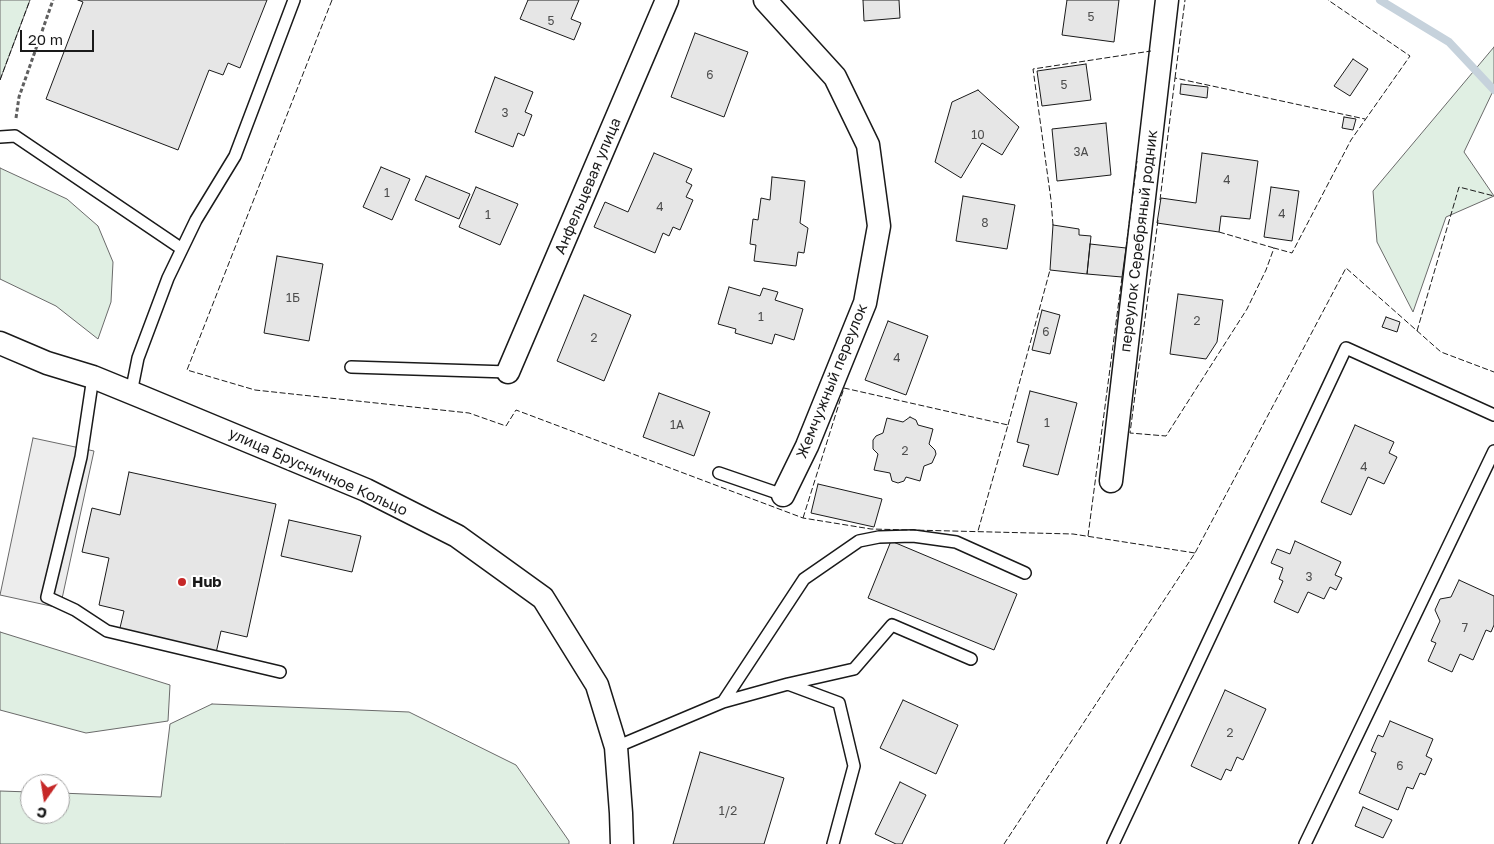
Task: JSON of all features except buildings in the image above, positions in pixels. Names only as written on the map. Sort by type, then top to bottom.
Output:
[{"type":"street","name":"Анфельцевая улица","points":[[508,372],[667,0]]},
{"type":"street","name":"Жемчужный переулок","points":[[765,0],[835,77],[868,145],[879,226],[865,303],[807,446],[783,495]]},
{"type":"street","name":"переулок Серебряный родник","points":[[1111,481],[1167,0]]},
{"type":"street","name":"улица Брусничное Кольцо","points":[[0,343],[47,363],[131,393],[366,490],[457,536],[543,598],[597,686],[616,746],[622,844]]},
{"type":"lane","points":[[131,393],[138,358],[168,278],[196,220],[235,156],[294,0]]},
{"type":"lane","points":[[0,137],[15,136],[182,249]]},
{"type":"lane","points":[[1113,844],[1346,348],[1494,415]]},
{"type":"lane","points":[[350,367],[508,372]]},
{"type":"lane","points":[[93,378],[81,458],[47,596],[75,610],[107,632],[280,672]]},
{"type":"lane","points":[[1305,844],[1494,451]]},
{"type":"lane","points":[[719,473],[783,495]]},
{"type":"lane","points":[[723,702],[804,579],[859,541],[879,537],[914,536],[956,542],[1025,573]]},
{"type":"lane","points":[[616,746],[723,702],[788,684],[854,669],[892,625],[971,659]]},
{"type":"lane","points":[[788,684],[839,703],[854,766],[833,844]]},
{"type":"path","points":[[15,136],[19,97],[53,0]]},
{"type":"green space","points":[[0,0],[30,0],[0,80]]},
{"type":"green space","points":[[1494,47],[1494,89],[1464,152],[1494,196],[1446,217],[1413,312],[1377,242],[1373,191]]},
{"type":"green space","points":[[0,168],[67,199],[98,226],[113,262],[111,302],[98,339],[56,306],[0,279]]},
{"type":"green space","points":[[0,632],[170,685],[168,721],[86,733],[0,710]]},
{"type":"green space","points":[[212,704],[409,712],[516,765],[569,841],[569,844],[0,844],[0,791],[20,792],[20,824],[70,824],[70,793],[161,797],[170,724]]},
{"type":"shaded area","points":[[33,438],[94,451],[60,608],[0,595]]},
{"type":"waterway","points":[[1380,0],[1449,42],[1494,90]]},
{"type":"fence","points":[[0,80],[30,0]]},
{"type":"fence","points":[[332,0],[187,370],[255,390],[469,413],[506,426],[516,410],[803,518],[871,529],[1073,534],[1195,553]]},
{"type":"fence","points":[[1175,78],[1185,0]]},
{"type":"fence","points":[[1158,220],[1130,433],[1166,436],[1247,309],[1266,270],[1274,248],[1292,253],[1351,140],[1410,56],[1328,0]]},
{"type":"fence","points":[[1053,225],[1033,69],[1151,51]]},
{"type":"fence","points":[[1160,200],[1175,78],[1365,119]]},
{"type":"fence","points":[[1126,248],[1137,161]]},
{"type":"fence","points":[[1417,331],[1459,187],[1494,196]]},
{"type":"fence","points":[[1219,232],[1274,248]]},
{"type":"fence","points":[[1004,844],[1195,553],[1346,268],[1441,352],[1494,372]]},
{"type":"fence","points":[[1008,425],[1050,270]]},
{"type":"fence","points":[[1088,536],[1122,277]]},
{"type":"fence","points":[[803,518],[844,388],[1008,425],[978,531]]},
{"type":"place","name":"Hub","points":[[182,582]]}]
